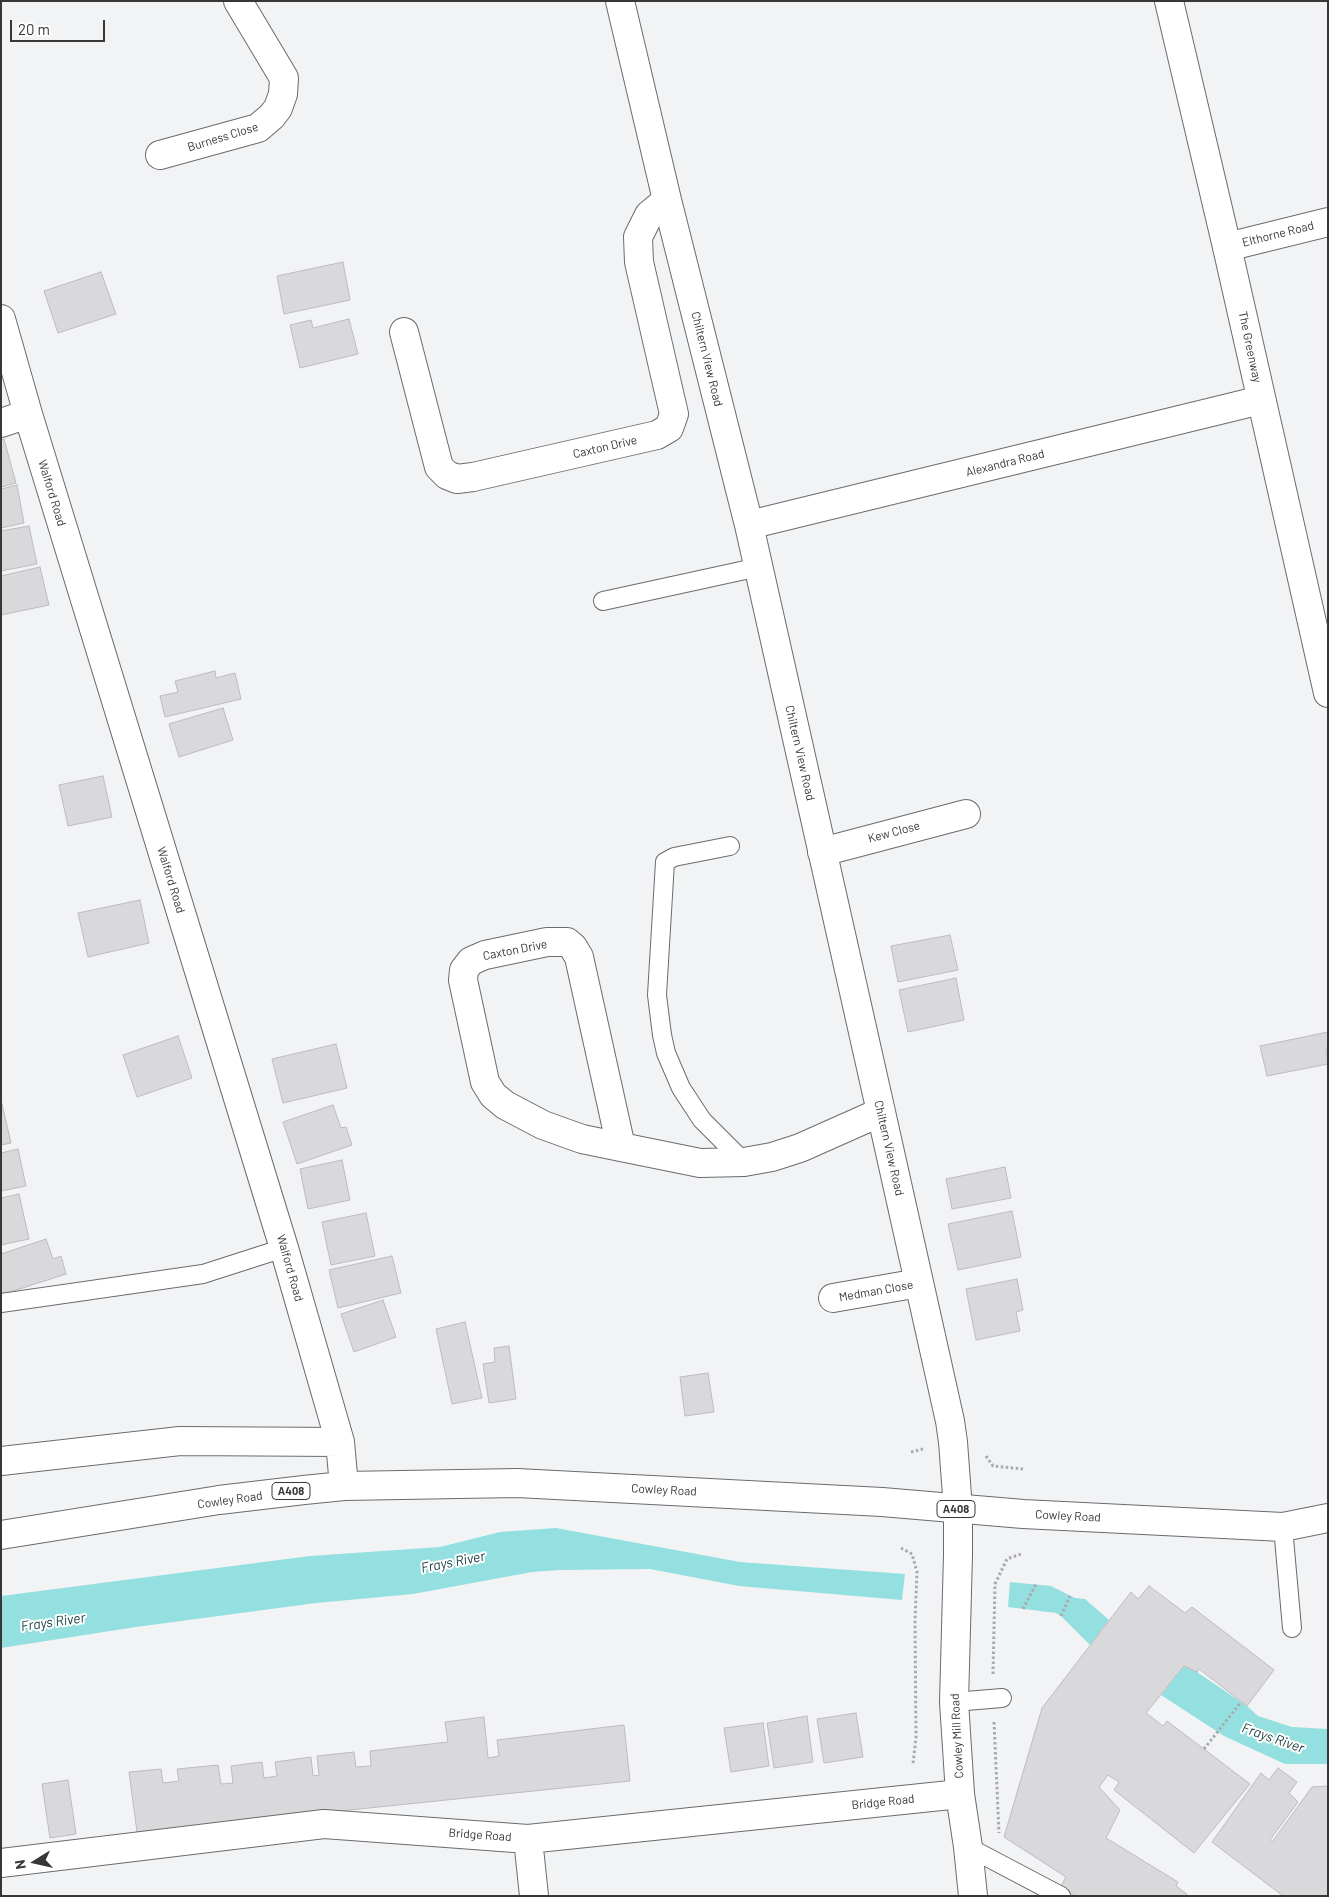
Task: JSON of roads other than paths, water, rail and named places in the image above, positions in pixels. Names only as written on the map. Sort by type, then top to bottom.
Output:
[{"type":"street","name":"Burness Close","points":[[160,155],[258,128],[278,108],[283,94],[283,75],[238,1]]},
{"type":"street","name":"Chiltern View Road","points":[[620,1],[667,200],[749,525],[881,1112],[950,1421],[958,1509]]},
{"type":"street","name":"The Greenway","points":[[1169,1],[1228,247],[1328,693]]},
{"type":"street","name":"Caxton Drive","points":[[404,332],[439,466],[447,475],[457,479],[474,477],[657,435],[669,428],[674,414],[638,262],[638,237],[649,215],[667,200]]},
{"type":"street","name":"Elthorne Road","points":[[1228,247],[1328,222]]},
{"type":"street","name":"Walford Road","points":[[1,319],[28,414],[284,1248],[340,1442],[344,1486]]},
{"type":"street","name":"Alexandra Road","points":[[749,525],[1262,400]]},
{"type":"street","points":[[1,422],[28,414]]},
{"type":"street","name":"Kew Close","points":[[822,852],[966,814]]},
{"type":"street","name":"Caxton Drive","points":[[622,1147],[579,957],[573,947],[567,942],[548,942],[485,955],[471,961],[464,972],[463,980],[483,1075],[488,1088],[505,1105],[543,1125],[582,1139],[700,1163],[744,1162],[772,1157],[800,1148],[881,1112]]},
{"type":"street","name":"Medman Close","points":[[834,1298],[919,1283]]},
{"type":"street","points":[[3,1453],[180,1441],[340,1442]]},
{"type":"street","name":"Cowley Road","points":[[1,1535],[219,1500],[344,1486],[517,1482],[882,1502],[1023,1514],[1283,1527],[1328,1518]]},
{"type":"street","name":"Cowley Mill Road","points":[[958,1509],[954,1702],[960,1794],[973,1896]]},
{"type":"street","name":"Bridge Road","points":[[1,1863],[324,1824],[528,1839],[960,1794]]},
{"type":"street","points":[[528,1839],[534,1896]]},
{"type":"lane","points":[[603,601],[758,567]]},
{"type":"lane","points":[[730,846],[674,857],[665,862],[657,995],[666,1053],[681,1088],[702,1120],[744,1162]]},
{"type":"lane","points":[[1,1303],[203,1274],[284,1248]]},
{"type":"lane","points":[[1283,1527],[1292,1628]]},
{"type":"lane","points":[[954,1702],[1002,1698]]},
{"type":"lane","points":[[968,1847],[1061,1896]]},
{"type":"water","name":"Frays River","points":[[556,1528],[740,1562],[905,1574],[902,1600],[739,1586],[650,1569],[560,1570],[532,1572],[413,1594],[316,1603],[136,1627],[1,1648],[1,1596],[310,1556],[440,1547],[500,1532]]},
{"type":"water","points":[[1010,1582],[1051,1586],[1075,1598],[1085,1599],[1109,1620],[1090,1645],[1056,1613],[1008,1607]]},
{"type":"water","name":"Frays River","points":[[1184,1666],[1197,1672],[1247,1706],[1258,1716],[1292,1727],[1328,1729],[1328,1764],[1285,1764],[1224,1736],[1161,1695]]}]
